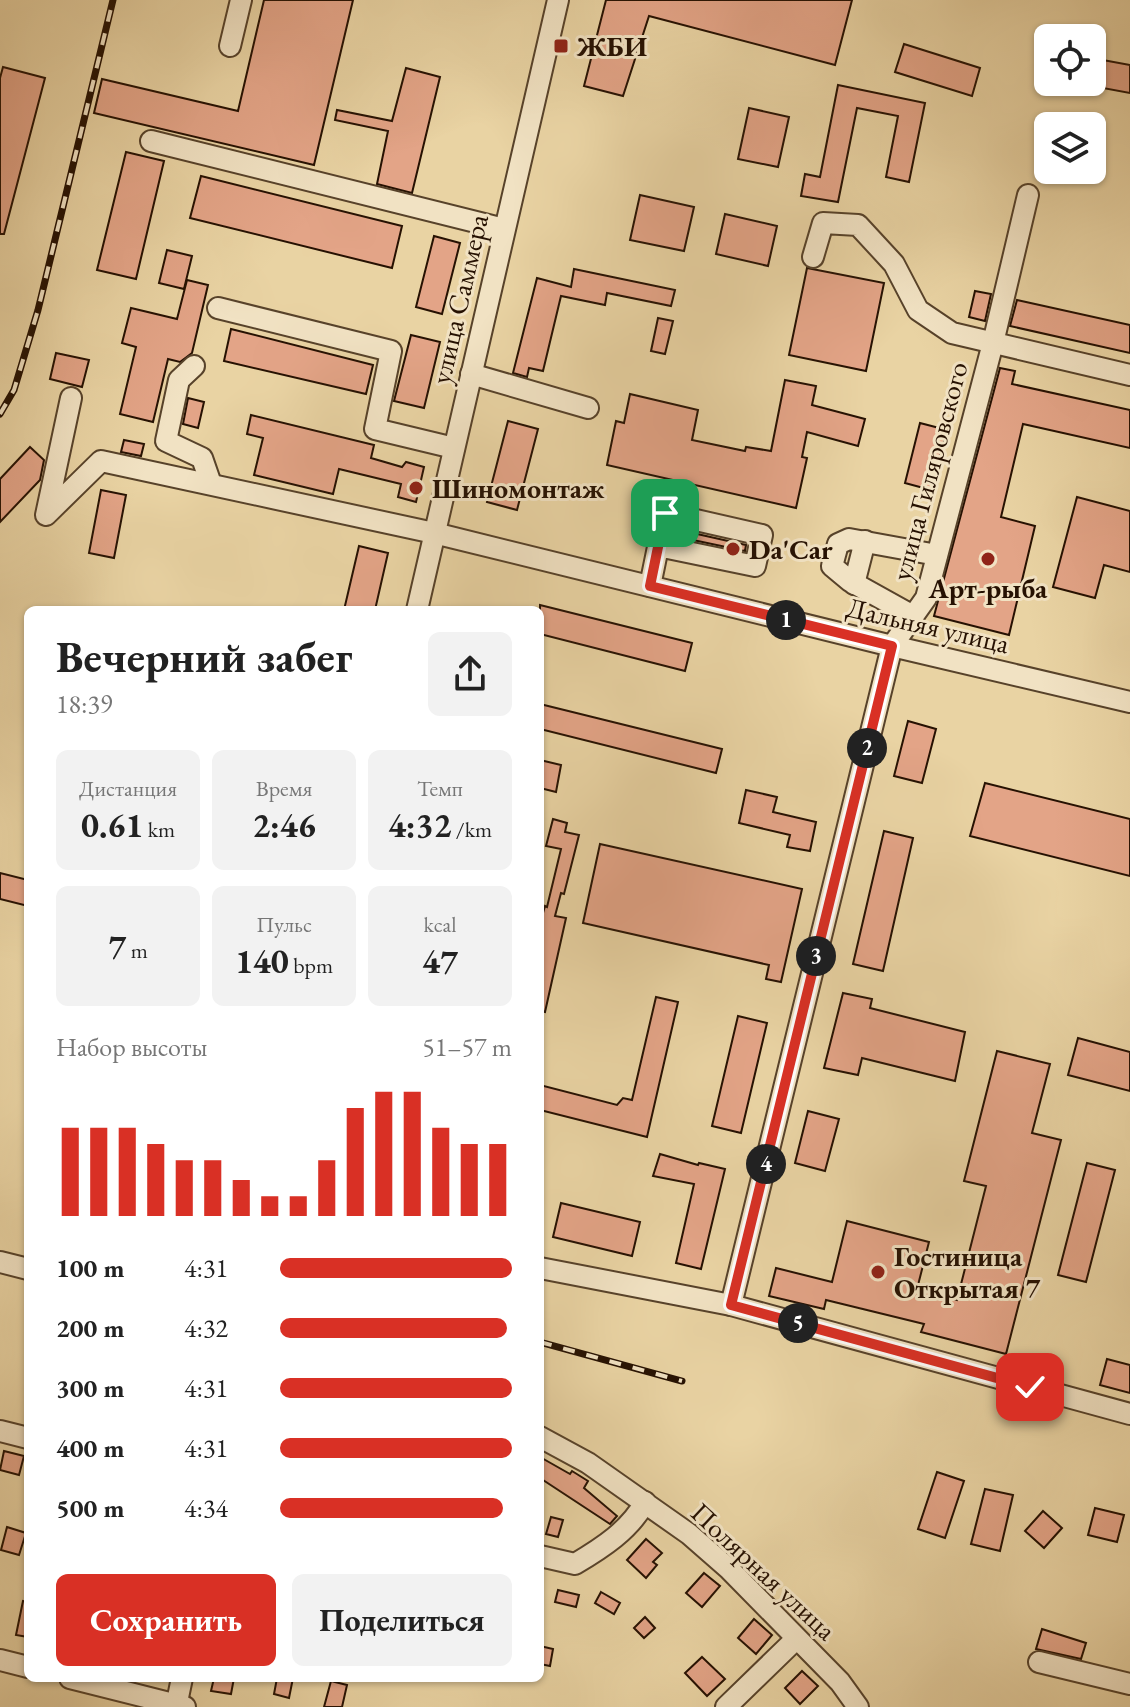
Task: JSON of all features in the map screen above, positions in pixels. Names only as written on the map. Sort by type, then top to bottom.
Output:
[{"type":"street","points":[[230,46],[241,0]]},
{"type":"street","name":"улица Саммера","points":[[418,606],[558,0]]},
{"type":"street","points":[[151,141],[504,229]]},
{"type":"street","name":"улица Гиляровского","points":[[731,1305],[892,646],[926,598],[1028,195]]},
{"type":"street","points":[[813,257],[823,223],[858,225],[894,264],[918,310],[952,333],[1130,375]]},
{"type":"street","points":[[218,308],[391,351],[375,429],[454,448]]},
{"type":"street","points":[[194,366],[179,380],[166,441],[202,458],[211,484]]},
{"type":"street","points":[[471,374],[588,408]]},
{"type":"street","name":"Дальняя улица","points":[[71,398],[46,515],[101,461],[434,533],[1130,702]]},
{"type":"street","points":[[650,586],[658,546],[665,513],[762,535],[755,566],[658,546]]},
{"type":"street","points":[[913,616],[847,578],[857,540],[937,555]]},
{"type":"street","points":[[0,1262],[24,1268]]},
{"type":"street","points":[[544,1269],[731,1305],[1130,1414]]},
{"type":"street","points":[[0,1431],[24,1437]]},
{"type":"street","name":"Полярная улица","points":[[544,1439],[588,1463],[689,1534],[729,1569],[840,1682],[858,1707]]},
{"type":"street","points":[[544,1557],[575,1564],[617,1535],[640,1512],[645,1502]]},
{"type":"street","points":[[726,1707],[796,1639]]},
{"type":"street","points":[[0,1660],[24,1666]]},
{"type":"street","points":[[1039,1662],[1130,1684]]},
{"type":"street","points":[[86,1682],[179,1706],[182,1682]]},
{"type":"building","points":[[264,0],[353,0],[314,165],[94,113],[102,79],[238,111]]},
{"type":"building","points":[[606,0],[852,0],[835,65],[649,16],[623,96],[584,86]]},
{"type":"building","points":[[904,44],[980,68],[972,96],[895,72]]},
{"type":"building","points":[[1106,61],[1130,65],[1130,93],[1106,89]]},
{"type":"building","points":[[3,67],[45,78],[4,234],[0,234],[0,78]]},
{"type":"building","points":[[406,68],[440,77],[412,193],[377,184],[388,131],[335,120],[337,110],[392,121]]},
{"type":"building","points":[[838,85],[925,103],[909,182],[886,177],[898,116],[857,108],[838,202],[801,196],[805,174],[820,177]]},
{"type":"building","points":[[749,108],[789,117],[778,167],[738,159]]},
{"type":"building","points":[[126,152],[164,161],[136,279],[97,270]]},
{"type":"building","points":[[201,176],[402,226],[392,268],[190,218]]},
{"type":"building","points":[[640,195],[694,207],[684,251],[630,240]]},
{"type":"building","points":[[725,214],[777,226],[768,266],[716,254]]},
{"type":"building","points":[[434,236],[460,243],[442,314],[416,307]]},
{"type":"building","points":[[167,250],[192,256],[184,289],[159,283]]},
{"type":"building","points":[[807,268],[884,283],[866,371],[789,355]]},
{"type":"building","points":[[574,269],[675,290],[671,306],[607,293],[605,305],[561,296],[543,371],[529,368],[527,377],[513,373],[537,278],[571,287]]},
{"type":"building","points":[[187,280],[208,285],[192,353],[180,362],[168,359],[153,422],[120,414],[136,347],[122,343],[131,308],[177,319]]},
{"type":"building","points":[[975,291],[991,294],[985,321],[969,317]]},
{"type":"building","points":[[1017,300],[1130,325],[1130,353],[1010,326]]},
{"type":"building","points":[[658,318],[673,321],[665,354],[651,351]]},
{"type":"building","points":[[231,329],[373,365],[366,394],[224,361]]},
{"type":"building","points":[[411,335],[440,342],[424,408],[394,401]]},
{"type":"building","points":[[56,353],[89,360],[82,387],[50,379]]},
{"type":"building","points":[[1000,368],[1015,371],[1012,384],[1130,410],[1130,448],[1023,424],[1001,517],[1035,526],[1009,635],[934,616]]},
{"type":"building","points":[[785,380],[816,386],[812,405],[865,419],[858,446],[807,432],[802,457],[807,458],[796,508],[607,465],[616,421],[624,423],[630,394],[698,410],[692,440],[745,451],[746,447],[771,451]]},
{"type":"building","points":[[188,398],[204,402],[198,428],[183,424]]},
{"type":"building","points":[[251,415],[374,445],[371,458],[402,467],[406,462],[424,467],[416,502],[398,497],[401,484],[339,469],[333,494],[254,475],[263,438],[247,434]]},
{"type":"building","points":[[508,421],[538,429],[517,510],[487,502]]},
{"type":"building","points":[[920,423],[947,430],[931,490],[905,483]]},
{"type":"building","points":[[124,440],[144,444],[141,456],[121,452]]},
{"type":"building","points":[[30,447],[44,460],[40,480],[0,522],[0,479]]},
{"type":"building","points":[[101,490],[126,495],[114,558],[89,553]]},
{"type":"building","points":[[1077,497],[1130,511],[1130,572],[1104,565],[1095,598],[1053,587]]},
{"type":"building","points":[[675,529],[746,545],[745,551],[674,536]]},
{"type":"building","points":[[359,546],[388,553],[376,606],[345,606]]},
{"type":"building","points":[[544,606],[692,643],[685,671],[544,635]]},
{"type":"building","points":[[544,705],[722,749],[716,773],[544,730]]},
{"type":"building","points":[[908,721],[936,729],[922,783],[894,776]]},
{"type":"building","points":[[544,761],[561,765],[556,792],[544,789]]},
{"type":"building","points":[[985,783],[1130,819],[1130,876],[970,836]]},
{"type":"building","points":[[746,790],[777,797],[773,812],[816,822],[810,851],[787,847],[790,835],[739,823]]},
{"type":"building","points":[[553,819],[567,823],[565,832],[579,835],[555,916],[566,918],[545,1012],[544,910],[561,849],[546,846]]},
{"type":"building","points":[[884,831],[913,838],[883,971],[853,964]]},
{"type":"building","points":[[600,844],[802,889],[781,982],[766,979],[769,965],[583,923]]},
{"type":"building","points":[[0,873],[24,879],[24,905],[0,899]]},
{"type":"building","points":[[843,993],[872,999],[870,1008],[965,1032],[955,1081],[862,1058],[858,1075],[824,1068]]},
{"type":"building","points":[[656,997],[678,1002],[647,1137],[544,1111],[544,1086],[617,1105],[623,1098],[632,1100]]},
{"type":"building","points":[[738,1016],[767,1023],[741,1133],[712,1126]]},
{"type":"building","points":[[1078,1038],[1130,1052],[1130,1091],[1068,1075]]},
{"type":"building","points":[[997,1051],[1050,1064],[1032,1133],[1061,1140],[1006,1354],[921,1332],[924,1324],[826,1300],[824,1309],[769,1296],[776,1268],[832,1282],[847,1221],[929,1242],[917,1289],[957,1300],[986,1186],[964,1181]]},
{"type":"building","points":[[808,1111],[839,1119],[825,1171],[795,1163]]},
{"type":"building","points":[[660,1154],[725,1169],[701,1269],[676,1263],[694,1184],[653,1176]]},
{"type":"building","points":[[1087,1163],[1115,1170],[1086,1282],[1058,1275]]},
{"type":"building","points":[[561,1203],[640,1222],[632,1256],[553,1237]]},
{"type":"building","points":[[1107,1359],[1130,1365],[1130,1393],[1100,1385]]},
{"type":"building","points":[[4,1451],[24,1456],[19,1475],[0,1470]]},
{"type":"building","points":[[544,1459],[588,1481],[584,1488],[617,1516],[610,1524],[544,1481]]},
{"type":"building","points":[[937,1472],[964,1481],[945,1538],[918,1529]]},
{"type":"building","points":[[985,1489],[1013,1495],[1000,1551],[971,1544]]},
{"type":"building","points":[[1095,1508],[1124,1515],[1117,1542],[1088,1535]]},
{"type":"building","points":[[1043,1511],[1062,1528],[1044,1548],[1025,1531]]},
{"type":"building","points":[[551,1517],[563,1520],[558,1537],[546,1534]]},
{"type":"building","points":[[7,1527],[24,1532],[19,1555],[1,1550]]},
{"type":"building","points":[[646,1539],[662,1553],[653,1562],[657,1565],[646,1578],[627,1560]]},
{"type":"building","points":[[704,1573],[720,1586],[702,1607],[686,1593]]},
{"type":"building","points":[[558,1590],[579,1595],[576,1607],[555,1602]]},
{"type":"building","points":[[601,1592],[620,1603],[614,1614],[595,1603]]},
{"type":"building","points":[[23,1601],[24,1601],[24,1636],[16,1635]]},
{"type":"building","points":[[645,1617],[655,1628],[644,1638],[634,1628]]},
{"type":"building","points":[[754,1619],[772,1635],[756,1654],[738,1638]]},
{"type":"building","points":[[1042,1629],[1086,1643],[1081,1659],[1036,1649]]},
{"type":"building","points":[[544,1647],[553,1649],[550,1666],[544,1665]]},
{"type":"building","points":[[702,1657],[725,1679],[707,1696],[685,1673]]},
{"type":"building","points":[[802,1671],[818,1686],[800,1704],[785,1688]]},
{"type":"building","points":[[213,1682],[233,1682],[231,1694],[211,1691]]},
{"type":"building","points":[[276,1682],[292,1682],[289,1698],[274,1694]]},
{"type":"building","points":[[331,1682],[347,1685],[342,1707],[324,1707]]},
{"type":"railway","points":[[0,414],[14,390],[38,310],[113,0]]},
{"type":"railway","points":[[544,1343],[682,1381]]},
{"type":"place","name":"ЖБИ","points":[[561,46]]},
{"type":"place","name":"Шиномонтаж","points":[[416,488]]},
{"type":"place","name":"Da'Car","points":[[733,549]]},
{"type":"place","name":"Арт-рыба","points":[[988,559]]},
{"type":"place","name":"Гостиница Открытая 7","points":[[878,1272]]},
{"type":"route","points":[[665,513],[650,586],[892,646],[731,1305],[1030,1387]]}]
